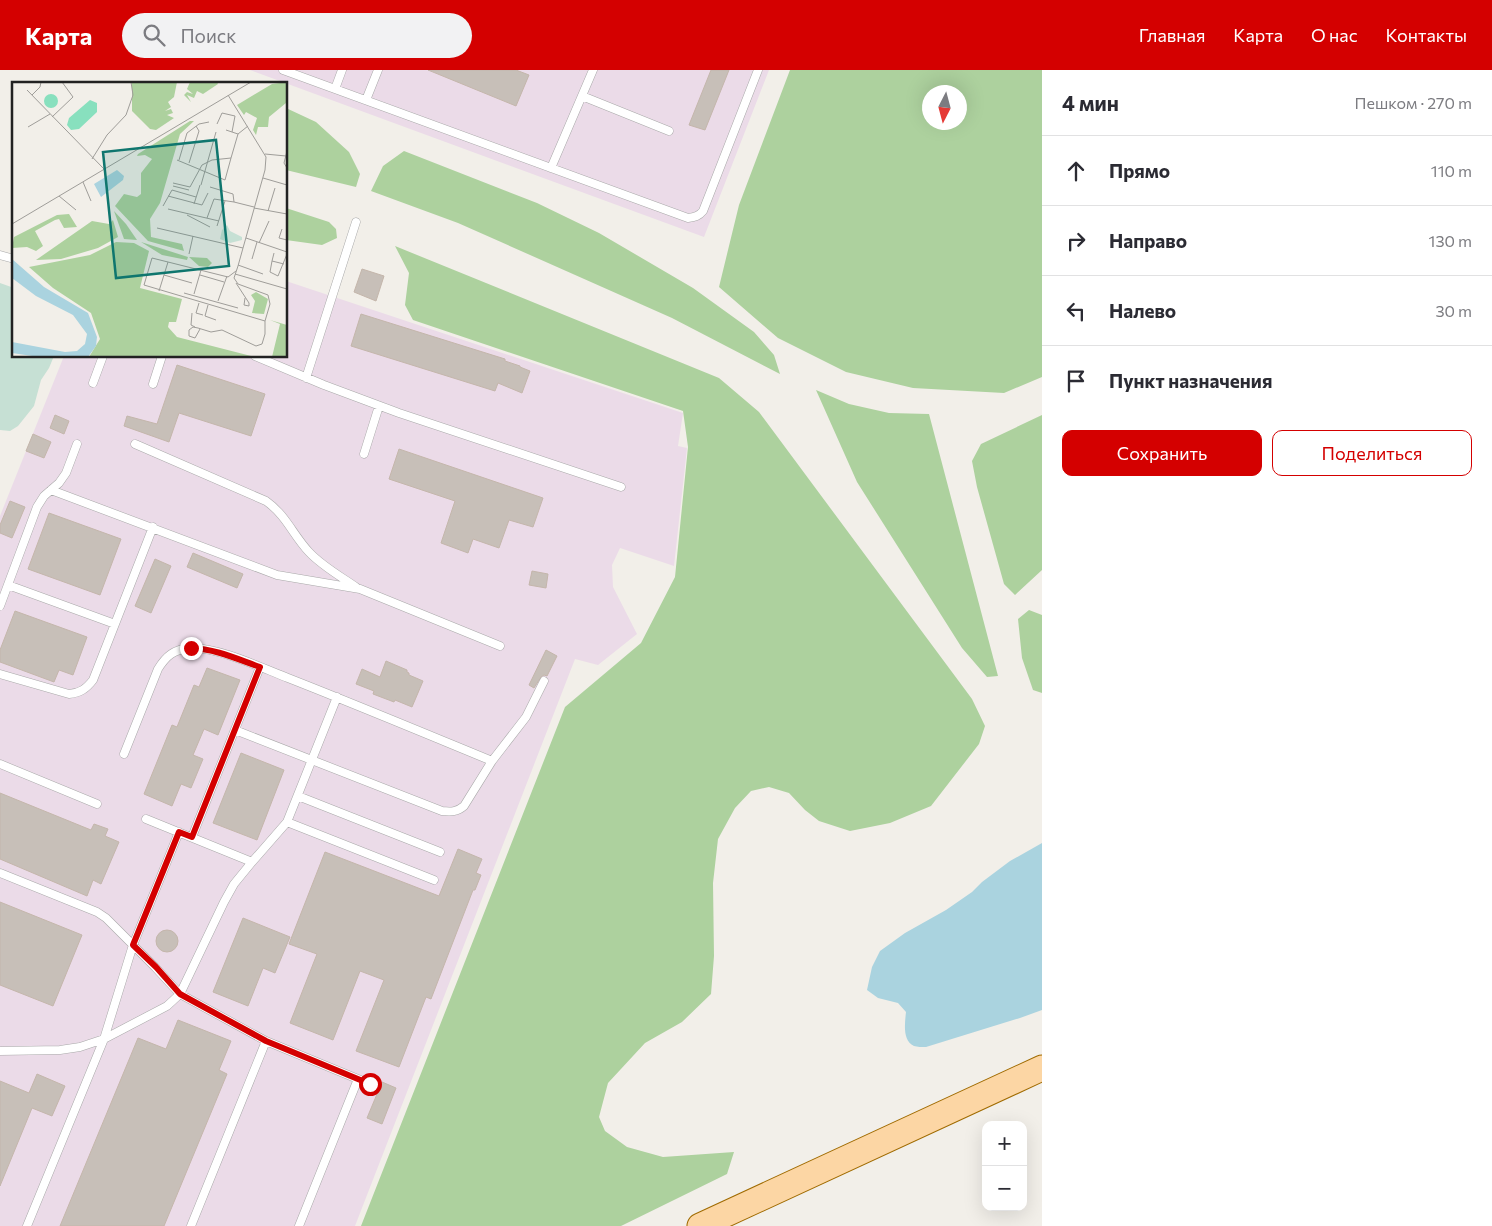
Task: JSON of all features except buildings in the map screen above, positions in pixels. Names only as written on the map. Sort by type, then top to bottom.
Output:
[{"type":"main road","points":[[700,1226],[1042,1068]]},
{"type":"lane","points":[[283,70],[688,218],[694,218],[703,211],[758,70]]},
{"type":"lane","points":[[335,89],[342,70]]},
{"type":"lane","points":[[366,100],[378,70]]},
{"type":"lane","points":[[551,168],[593,70]]},
{"type":"lane","points":[[582,96],[669,131]]},
{"type":"lane","points":[[306,378],[356,222]]},
{"type":"lane","points":[[93,383],[102,358]]},
{"type":"lane","points":[[153,384],[161,358]]},
{"type":"lane","points":[[261,358],[379,406],[622,487]]},
{"type":"lane","points":[[364,454],[379,406]]},
{"type":"lane","points":[[0,606],[37,507],[44,496],[59,483],[66,473],[78,444]]},
{"type":"lane","points":[[136,444],[266,501],[283,516],[317,561],[360,589],[500,646]]},
{"type":"lane","points":[[51,490],[278,575],[360,589]]},
{"type":"lane","points":[[0,674],[69,694],[78,693],[86,688],[93,680],[153,527]]},
{"type":"lane","points":[[8,585],[115,624]]},
{"type":"lane","points":[[124,754],[163,660],[171,653],[191,648],[219,652],[260,667],[492,761]]},
{"type":"lane","points":[[192,837],[260,667]]},
{"type":"lane","points":[[235,730],[442,811],[452,812],[464,806],[492,761],[526,717],[544,681]]},
{"type":"lane","points":[[0,1051],[60,1050],[80,1047],[104,1039],[161,1009],[180,994],[234,884],[287,822],[337,697]]},
{"type":"lane","points":[[0,764],[97,804]]},
{"type":"lane","points":[[298,796],[440,852]]},
{"type":"lane","points":[[146,819],[252,862]]},
{"type":"lane","points":[[287,822],[434,880]]},
{"type":"lane","points":[[27,1226],[104,1039],[133,945],[179,832]]},
{"type":"lane","points":[[0,873],[97,912],[106,918],[156,967],[180,994],[266,1041],[370,1084]]},
{"type":"lane","points":[[191,1226],[266,1041]]},
{"type":"lane","points":[[299,1226],[358,1079]]},
{"type":"shaded area","points":[[250,70],[769,70],[704,237],[288,84],[288,82],[283,82]]},
{"type":"shaded area","points":[[288,282],[683,413],[678,446],[687,448],[674,566],[620,548],[612,565],[613,587],[637,634],[598,665],[575,659],[355,1226],[0,1226],[0,516],[63,358],[288,358]]},
{"type":"green space","points":[[790,70],[1042,70],[1042,377],[1004,393],[913,388],[846,372],[778,338],[719,287],[739,205]]},
{"type":"green space","points":[[288,109],[316,122],[349,152],[360,174],[356,187],[288,170]]},
{"type":"green space","points":[[404,151],[537,203],[599,233],[693,288],[754,332],[774,355],[780,374],[672,318],[458,223],[371,191],[383,166]]},
{"type":"green space","points":[[288,209],[329,222],[336,229],[337,238],[322,245],[288,240]]},
{"type":"green space","points":[[395,246],[719,378],[759,412],[972,699],[985,726],[979,744],[931,806],[890,823],[850,831],[819,821],[805,810],[789,793],[769,787],[751,791],[735,808],[718,839],[713,883],[714,956],[711,994],[682,1022],[645,1043],[608,1083],[599,1117],[605,1131],[627,1147],[663,1157],[734,1152],[727,1174],[621,1226],[361,1226],[565,707],[641,643],[675,577],[688,447],[683,411],[413,320],[405,305],[409,273]]},
{"type":"green space","points":[[0,283],[12,287],[12,358],[53,358],[41,380],[34,406],[18,426],[10,431],[0,430]]},
{"type":"green space","points":[[816,390],[849,404],[889,413],[929,414],[998,676],[987,677],[962,648],[857,482]]},
{"type":"green space","points":[[1042,415],[1042,570],[1015,595],[1004,584],[977,487],[972,461],[981,444]]},
{"type":"green space","points":[[1029,610],[1042,615],[1042,693],[1033,690],[1022,658],[1018,619]]},
{"type":"water","points":[[1042,843],[1042,1010],[926,1047],[910,1044],[906,1036],[906,1012],[898,1003],[878,998],[867,990],[872,967],[880,951],[905,933],[946,910],[972,892],[1010,861]]},
{"type":"route","points":[[191,648],[219,652],[260,667],[192,837],[179,832],[133,945],[180,994],[266,1041],[370,1084]]}]
